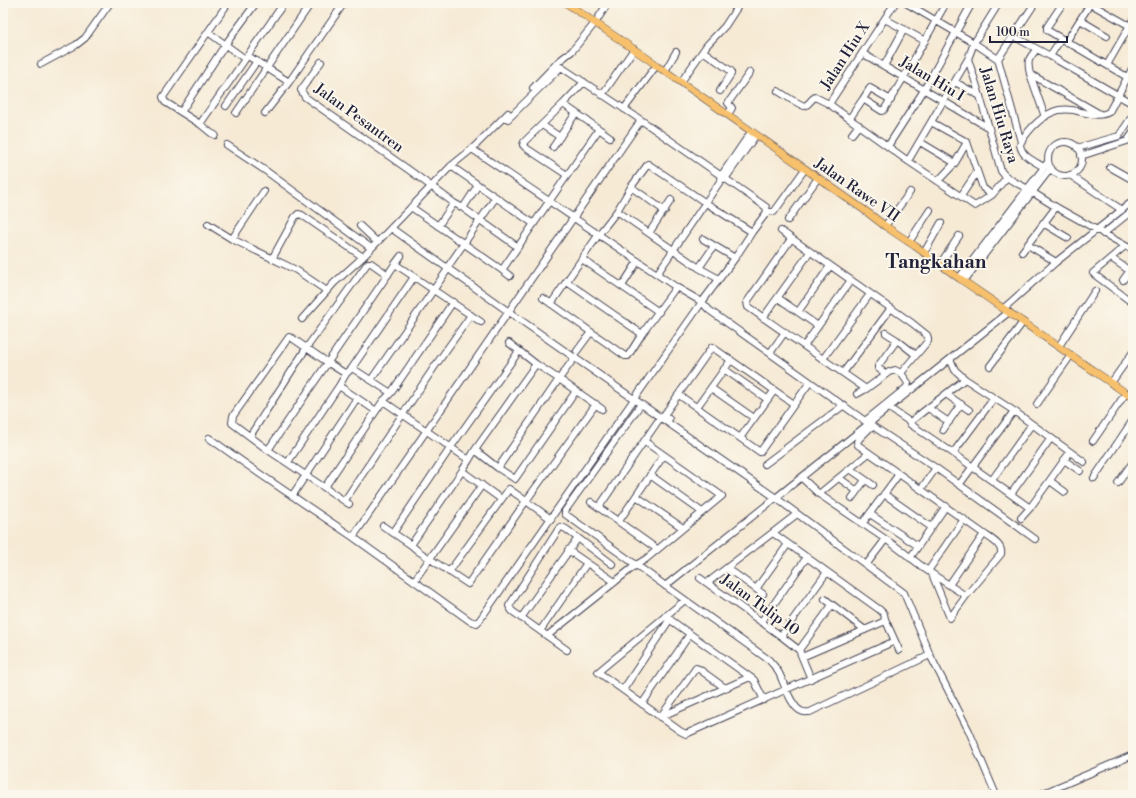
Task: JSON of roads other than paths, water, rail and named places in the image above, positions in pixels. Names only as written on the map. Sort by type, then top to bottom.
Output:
[{"type":"main road","name":"Jalan Rawe VII","points":[[566,3],[728,114],[961,280],[1133,398]]},
{"type":"street","points":[[41,64],[76,45],[85,38],[110,3]]},
{"type":"street","points":[[215,135],[165,102],[162,97],[228,3]]},
{"type":"street","points":[[181,112],[225,45],[256,3]]},
{"type":"street","points":[[200,124],[284,3]]},
{"type":"street","points":[[236,113],[312,3]]},
{"type":"street","points":[[265,113],[289,82],[344,3]]},
{"type":"street","points":[[302,320],[327,291],[451,166],[472,148],[558,62],[572,51],[595,23],[608,3]]},
{"type":"street","points":[[681,82],[716,34],[725,26],[740,3]]},
{"type":"street","name":"Jalan Hiu X","points":[[829,104],[895,3]]},
{"type":"street","points":[[906,3],[956,32],[998,59],[1022,142]]},
{"type":"street","points":[[863,99],[883,111],[904,78],[946,3]]},
{"type":"street","points":[[888,146],[924,90],[972,3]]},
{"type":"street","points":[[908,161],[968,59],[974,43],[999,3]]},
{"type":"street","points":[[998,59],[1035,3]]},
{"type":"street","points":[[1063,3],[1047,30],[1127,77]]},
{"type":"street","points":[[1050,56],[1080,20],[1090,3],[1131,23],[1107,65]]},
{"type":"street","points":[[885,19],[925,41]]},
{"type":"street","points":[[1080,20],[1107,36]]},
{"type":"street","points":[[884,66],[904,29]]},
{"type":"street","points":[[208,32],[225,45],[257,61],[289,82]]},
{"type":"street","points":[[1013,36],[1133,104]]},
{"type":"street","points":[[1037,49],[1028,62],[1030,74],[1045,117]]},
{"type":"street","points":[[602,95],[634,50]]},
{"type":"street","points":[[703,51],[731,71],[731,74],[720,91]]},
{"type":"street","points":[[665,71],[676,52]]},
{"type":"street","name":"Jalan Hiu I","points":[[862,53],[989,128]]},
{"type":"street","name":"Jalan Hiu Raya","points":[[968,59],[1003,174],[1056,207],[1133,250]]},
{"type":"street","points":[[226,106],[257,61]]},
{"type":"street","name":"Jalan Pesantren","points":[[321,62],[301,90],[304,97],[431,186]]},
{"type":"street","points":[[624,109],[656,66]]},
{"type":"street","points":[[961,280],[1048,166],[1048,157],[1053,147],[1062,143],[1073,144],[1077,148],[1082,160],[1078,170],[1070,175],[1063,176],[1056,173],[1048,166],[1026,156],[1021,151],[1020,144],[1031,128],[1045,117],[1059,110],[1070,110],[1102,115],[1109,112],[1133,66]]},
{"type":"street","points":[[508,119],[560,67],[641,120],[766,207],[767,212]]},
{"type":"street","points":[[728,114],[732,108],[728,104],[750,72]]},
{"type":"street","points":[[1030,74],[1102,115]]},
{"type":"street","points":[[567,175],[526,148],[523,144],[584,82]]},
{"type":"street","points":[[955,82],[980,96]]},
{"type":"street","points":[[850,118],[870,88],[891,100]]},
{"type":"street","points":[[778,91],[804,106],[815,97],[829,104],[908,161],[975,206],[992,194],[1007,177]]},
{"type":"street","points":[[563,104],[610,137]]},
{"type":"street","points":[[553,147],[576,113]]},
{"type":"street","points":[[1077,148],[1120,136],[1133,115]]},
{"type":"street","points":[[353,537],[641,120]]},
{"type":"street","points":[[931,122],[967,142],[983,188],[992,194]]},
{"type":"street","points":[[542,125],[560,137]]},
{"type":"street","points":[[852,134],[859,125]]},
{"type":"street","points":[[502,270],[599,129]]},
{"type":"street","points":[[657,274],[754,133]]},
{"type":"street","points":[[1081,156],[1128,141],[1133,133]]},
{"type":"street","points":[[920,142],[955,163]]},
{"type":"street","points":[[938,181],[955,163],[967,142]]},
{"type":"street","points":[[226,145],[271,175],[371,248]]},
{"type":"street","points":[[472,148],[676,287],[702,302],[709,310],[869,424],[936,468],[1035,538]]},
{"type":"street","points":[[551,304],[599,234],[617,211],[631,187],[648,164],[706,204],[752,232]]},
{"type":"street","points":[[451,166],[534,224]]},
{"type":"street","points":[[1110,167],[1133,180]]},
{"type":"street","points":[[767,212],[774,212],[805,169]]},
{"type":"street","points":[[961,196],[977,172]]},
{"type":"street","points":[[1070,175],[1122,210]]},
{"type":"street","points":[[788,220],[818,178]]},
{"type":"street","points":[[463,208],[478,185]]},
{"type":"street","points":[[431,186],[518,247]]},
{"type":"street","points":[[631,187],[665,211]]},
{"type":"street","points":[[232,239],[264,191]]},
{"type":"street","points":[[885,226],[910,192]]},
{"type":"street","points":[[371,380],[496,197]]},
{"type":"street","points":[[649,233],[671,200]]},
{"type":"street","points":[[665,586],[950,359],[1006,310],[1056,262],[1133,201]]},
{"type":"street","points":[[438,226],[454,203]]},
{"type":"street","points":[[411,207],[510,276]]},
{"type":"street","points":[[1022,252],[1056,207]]},
{"type":"street","points":[[909,242],[930,210]]},
{"type":"street","points":[[1103,234],[1133,210]]},
{"type":"street","points":[[617,211],[699,268],[719,278]]},
{"type":"street","points":[[208,438],[353,537],[470,621],[476,623],[482,617],[702,302],[767,212]]},
{"type":"street","points":[[272,259],[298,214],[302,215],[363,256]]},
{"type":"street","points":[[924,253],[941,223]]},
{"type":"street","points":[[1043,223],[1068,238]]},
{"type":"street","points":[[208,224],[232,239],[300,272],[327,291]]},
{"type":"street","points":[[360,226],[377,242]]},
{"type":"street","points":[[391,228],[509,312],[662,416],[684,434],[776,498],[904,593],[930,655],[969,731],[996,795]]},
{"type":"street","points":[[781,231],[912,323],[927,336],[928,341],[901,373]]},
{"type":"street","points":[[940,264],[959,236]]},
{"type":"street","points":[[703,239],[735,258]]},
{"type":"street","points":[[791,239],[747,302],[748,307],[866,389]]},
{"type":"street","points":[[1028,245],[1056,262]]},
{"type":"street","points":[[699,268],[714,246]]},
{"type":"street","points":[[1125,246],[1093,273],[1133,303]]},
{"type":"street","points":[[763,318],[810,252]]},
{"type":"street","points":[[268,450],[401,256]]},
{"type":"street","points":[[1111,258],[1131,268],[1123,280]]},
{"type":"street","points":[[582,259],[659,312]]},
{"type":"street","points":[[622,286],[638,261]]},
{"type":"street","points":[[250,436],[307,347],[368,263],[371,263],[388,275]]},
{"type":"street","points":[[396,264],[481,322]]},
{"type":"street","points":[[798,312],[830,266]]},
{"type":"street","points":[[288,462],[346,374],[352,368],[414,277]]},
{"type":"street","points":[[804,346],[851,280]]},
{"type":"street","points":[[567,282],[642,334]]},
{"type":"street","points":[[543,298],[626,356],[630,355],[642,334],[676,287]]},
{"type":"street","points":[[1059,346],[1095,291]]},
{"type":"street","points":[[823,359],[870,294]]},
{"type":"street","points":[[778,298],[818,326]]},
{"type":"street","points":[[326,487],[376,411],[391,393],[453,302]]},
{"type":"street","points":[[843,373],[891,308]]},
{"type":"street","points":[[346,374],[307,347],[289,337],[233,416],[232,423],[268,450],[347,502],[402,415],[471,315]]},
{"type":"street","points":[[990,366],[1023,322]]},
{"type":"street","points":[[577,351],[591,332]]},
{"type":"street","points":[[770,353],[785,332]]},
{"type":"street","points":[[886,333],[916,355]]},
{"type":"street","points":[[886,374],[878,368],[878,366],[897,340]]},
{"type":"street","points":[[509,343],[536,364],[602,409]]},
{"type":"street","points":[[599,507],[644,441],[712,347],[794,404]]},
{"type":"street","points":[[393,533],[519,351]]},
{"type":"street","points":[[1111,383],[1133,352]]},
{"type":"street","points":[[1037,404],[1071,355]]},
{"type":"street","points":[[498,468],[575,357]]},
{"type":"street","points":[[950,359],[955,370],[966,379],[1014,411],[1084,462]]},
{"type":"street","points":[[697,408],[731,360]]},
{"type":"street","points":[[411,545],[475,450],[536,364]]},
{"type":"street","points":[[352,368],[391,393]]},
{"type":"street","points":[[724,369],[767,399]]},
{"type":"street","points":[[857,394],[886,374],[895,370],[901,373],[908,383],[907,387],[869,424],[857,442],[858,445],[964,519],[1001,547],[1002,550],[1001,554],[950,618],[930,572]]},
{"type":"street","points":[[910,422],[966,379]]},
{"type":"street","points":[[679,394],[763,454],[794,404],[810,382]]},
{"type":"street","points":[[339,386],[376,411]]},
{"type":"street","points":[[711,388],[754,418]]},
{"type":"street","points":[[449,572],[576,391]]},
{"type":"street","points":[[740,438],[774,391]]},
{"type":"street","points":[[1093,441],[1126,393]]},
{"type":"street","points":[[946,394],[969,410]]},
{"type":"street","points":[[292,496],[357,398]]},
{"type":"street","points":[[636,398],[641,404],[662,416]]},
{"type":"street","points":[[953,453],[994,398]]},
{"type":"street","points":[[383,401],[469,460]]},
{"type":"street","points":[[383,526],[449,572],[469,583],[596,404]]},
{"type":"street","points":[[641,404],[564,512],[565,514],[769,660],[778,672],[794,704],[803,712],[810,712],[930,655]]},
{"type":"street","points":[[943,430],[961,404]]},
{"type":"street","points":[[765,464],[844,405]]},
{"type":"street","points":[[889,408],[1030,508]]},
{"type":"street","points":[[928,408],[949,422]]},
{"type":"street","points":[[959,485],[1014,411]]},
{"type":"street","points":[[1094,478],[1133,420]]},
{"type":"street","points":[[992,480],[1032,424]]},
{"type":"street","points":[[1011,494],[1051,438]]},
{"type":"street","points":[[547,636],[722,496],[644,441]]},
{"type":"street","points":[[475,450],[498,468],[515,478]]},
{"type":"street","points":[[1021,518],[1030,508],[1070,452]]},
{"type":"street","points":[[819,494],[869,453]]},
{"type":"street","points":[[618,521],[664,455]]},
{"type":"street","points":[[1064,460],[1080,471]]},
{"type":"street","points":[[1118,483],[1133,462]]},
{"type":"street","points":[[921,489],[936,468]]},
{"type":"street","points":[[850,469],[873,485]]},
{"type":"street","points":[[462,471],[501,499]]},
{"type":"street","points":[[862,524],[899,474]]},
{"type":"street","points":[[650,475],[702,512]]},
{"type":"street","points":[[802,478],[819,494],[966,596]]},
{"type":"street","points":[[838,478],[857,491]]},
{"type":"street","points":[[852,498],[865,480]]},
{"type":"street","points":[[1050,481],[1066,492]]},
{"type":"street","points":[[414,581],[482,485]]},
{"type":"street","points":[[508,489],[551,519]]},
{"type":"street","points":[[884,494],[931,527]]},
{"type":"street","points":[[636,496],[683,528]]},
{"type":"street","points":[[591,502],[657,549]]},
{"type":"street","points":[[910,558],[946,506]]},
{"type":"street","points":[[707,583],[797,514]]},
{"type":"street","points":[[870,514],[918,546]]},
{"type":"street","points":[[930,572],[964,519]]},
{"type":"street","points":[[567,650],[521,618],[512,611],[509,606],[562,527],[612,564]]},
{"type":"street","points":[[773,533],[882,612],[899,650]]},
{"type":"street","points":[[949,585],[984,534]]},
{"type":"street","points":[[521,618],[578,538]]},
{"type":"street","points":[[866,565],[885,540]]},
{"type":"street","points":[[756,588],[788,544]]},
{"type":"street","points":[[568,550],[614,582]]},
{"type":"street","points":[[761,622],[807,557]]},
{"type":"street","points":[[540,631],[587,563]]},
{"type":"street","points":[[727,568],[763,594]]},
{"type":"street","points":[[781,636],[827,572]]},
{"type":"street","name":"Jalan Tulip 10","points":[[700,578],[799,650],[811,679]]},
{"type":"street","points":[[685,600],[668,618],[598,672],[686,734],[895,641]]},
{"type":"street","points":[[824,600],[865,630]]},
{"type":"street","points":[[799,650],[832,605]]},
{"type":"street","points":[[668,618],[754,680],[764,700]]},
{"type":"street","points":[[623,690],[668,618]]},
{"type":"street","points":[[802,657],[883,622],[885,619]]},
{"type":"street","points":[[642,704],[690,634]]},
{"type":"street","points":[[660,717],[696,668],[725,688]]},
{"type":"street","points":[[660,717],[750,677]]},
{"type":"street","points":[[1039,795],[1133,755]]},
{"type":"district","name":"Tangkahan","points":[[936,262]]}]
